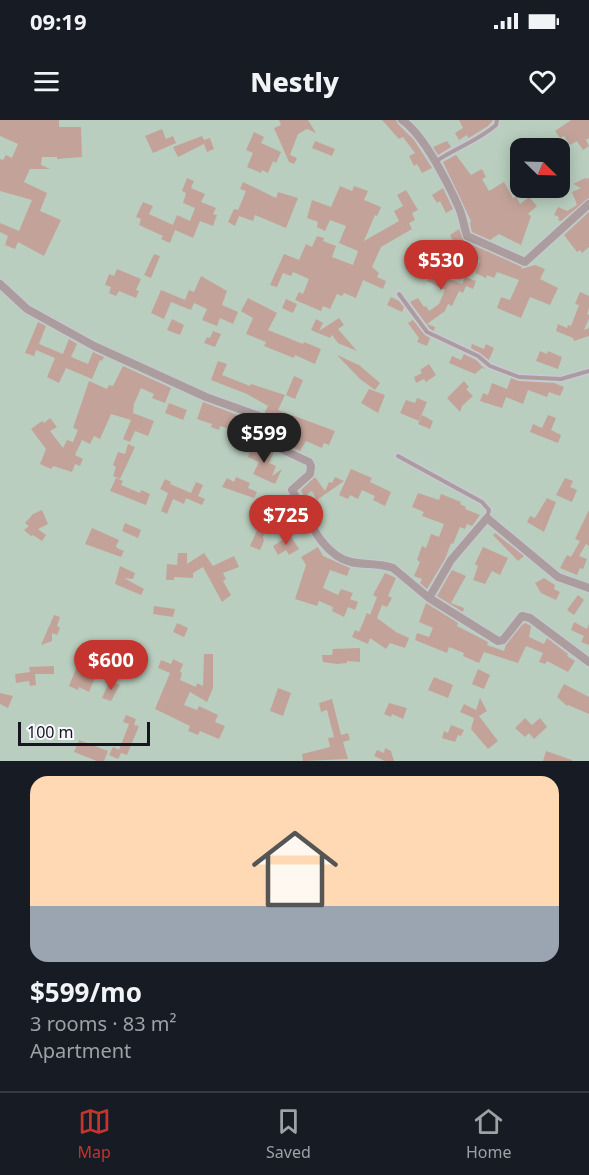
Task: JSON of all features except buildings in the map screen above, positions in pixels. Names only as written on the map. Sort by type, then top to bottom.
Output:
[{"type":"street","points":[[402,120],[413,128],[435,162],[460,210],[466,236],[525,262],[589,204]]},
{"type":"street","points":[[0,284],[27,309],[94,346],[206,397],[259,416],[262,425],[262,440],[309,462],[310,474],[292,490],[323,544],[346,561],[393,568],[429,598],[498,641],[503,640],[522,616],[530,618],[589,663]]},
{"type":"street","points":[[429,598],[452,560],[487,518],[558,577],[589,588]]},
{"type":"lane","points":[[435,162],[484,135],[496,125],[497,120]]},
{"type":"lane","points":[[399,294],[427,332],[478,356],[490,366],[519,377],[561,379],[589,371]]},
{"type":"lane","points":[[398,456],[482,502],[489,510],[487,518]]},
{"type":"green space","points":[[0,120],[589,120],[589,761],[0,761]]}]
